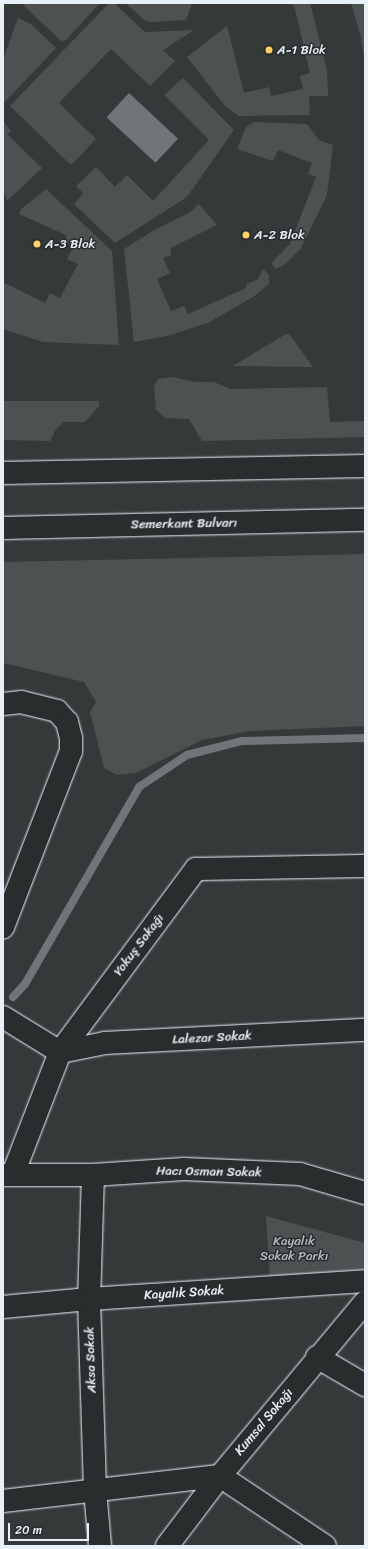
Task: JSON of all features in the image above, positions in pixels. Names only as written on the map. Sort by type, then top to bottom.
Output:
[{"type":"street","points":[[3,473],[365,466]]},
{"type":"street","name":"Semerkant Bulvarı","points":[[3,528],[365,520]]},
{"type":"street","points":[[3,704],[21,702],[56,711],[67,722],[71,738],[71,751],[3,927]]},
{"type":"street","name":"Yokuş Sokağı","points":[[8,1174],[60,1052],[196,869],[365,866]]},
{"type":"street","points":[[3,1017],[60,1052]]},
{"type":"street","name":"Lalezar Sokak","points":[[60,1052],[105,1043],[365,1030]]},
{"type":"street","name":"Hacı Osman Sokak","points":[[8,1174],[93,1175],[184,1169],[300,1174],[365,1193]]},
{"type":"street","name":"Aksa Sokak","points":[[93,1175],[89,1299],[95,1490],[100,1546]]},
{"type":"street","name":"Kayalık Sokak","points":[[3,1307],[89,1299],[365,1281]]},
{"type":"street","name":"Kumsal Sokağı","points":[[167,1546],[220,1476],[365,1302]]},
{"type":"street","points":[[318,1357],[365,1385]]},
{"type":"street","points":[[3,1501],[220,1476],[325,1546]]},
{"type":"green space","points":[[27,3],[100,3],[66,40],[61,41],[23,5]]},
{"type":"green space","points":[[109,3],[114,3],[145,32],[194,30],[163,50],[175,61],[150,86],[111,49],[59,103],[96,139],[71,165],[10,106]]},
{"type":"green space","points":[[125,3],[192,3],[186,20],[151,22],[146,21]]},
{"type":"green space","points":[[288,3],[310,3],[327,70],[328,96],[309,96],[310,115],[239,116],[225,106],[187,57],[227,26],[244,93],[269,87],[271,96],[303,89],[300,76],[310,73],[294,5]]},
{"type":"green space","points":[[351,3],[365,3],[365,65],[361,37]]},
{"type":"green space","points":[[18,18],[31,24],[56,48],[3,104],[3,59]]},
{"type":"green space","points":[[183,78],[234,130],[187,197],[115,243],[74,204],[83,193],[76,186],[96,167],[115,187],[127,175],[153,201],[209,140],[164,95]]},
{"type":"green space","points":[[3,121],[11,131],[7,134],[42,168],[7,201],[3,188]]},
{"type":"green space","points":[[254,122],[307,124],[319,140],[333,145],[327,195],[301,248],[285,264],[276,269],[271,263],[290,244],[316,177],[308,174],[312,163],[278,150],[273,161],[237,149],[246,127]]},
{"type":"green space","points":[[46,189],[112,251],[119,345],[43,342],[3,329],[3,282],[45,303],[50,293],[60,298],[78,264],[67,259],[74,246],[67,242],[66,235],[19,214],[21,209]]},
{"type":"green space","points":[[199,204],[217,225],[171,248],[171,255],[163,258],[170,273],[157,279],[171,311],[184,306],[188,314],[246,288],[247,284],[258,279],[263,269],[269,275],[269,284],[253,297],[208,323],[167,336],[134,342],[124,249],[154,230],[189,213]]},
{"type":"green space","points":[[286,334],[290,335],[313,367],[233,366]]},
{"type":"green space","points":[[172,377],[195,382],[214,382],[231,389],[327,387],[330,422],[365,421],[365,437],[202,441],[189,419],[165,418],[156,409],[154,386],[158,379]]},
{"type":"green space","points":[[3,401],[99,401],[99,406],[85,422],[63,422],[56,429],[50,441],[3,440]]},
{"type":"green space","points":[[365,554],[365,726],[250,731],[202,740],[136,773],[117,775],[104,768],[90,712],[96,702],[84,682],[3,663],[3,562]]},
{"type":"green space","name":"Kayalık Sokak Parkı","points":[[266,1216],[365,1243],[365,1269],[270,1277]]},
{"type":"shaded area","points":[[129,93],[178,139],[155,163],[106,117]]},
{"type":"waterway","points":[[13,997],[25,984],[139,787],[187,755],[242,741],[365,738]]},
{"type":"place","name":"A-1 Blok","points":[[269,50]]},
{"type":"place","name":"A-2 Blok","points":[[246,235]]},
{"type":"place","name":"A-3 Blok","points":[[37,244]]}]
